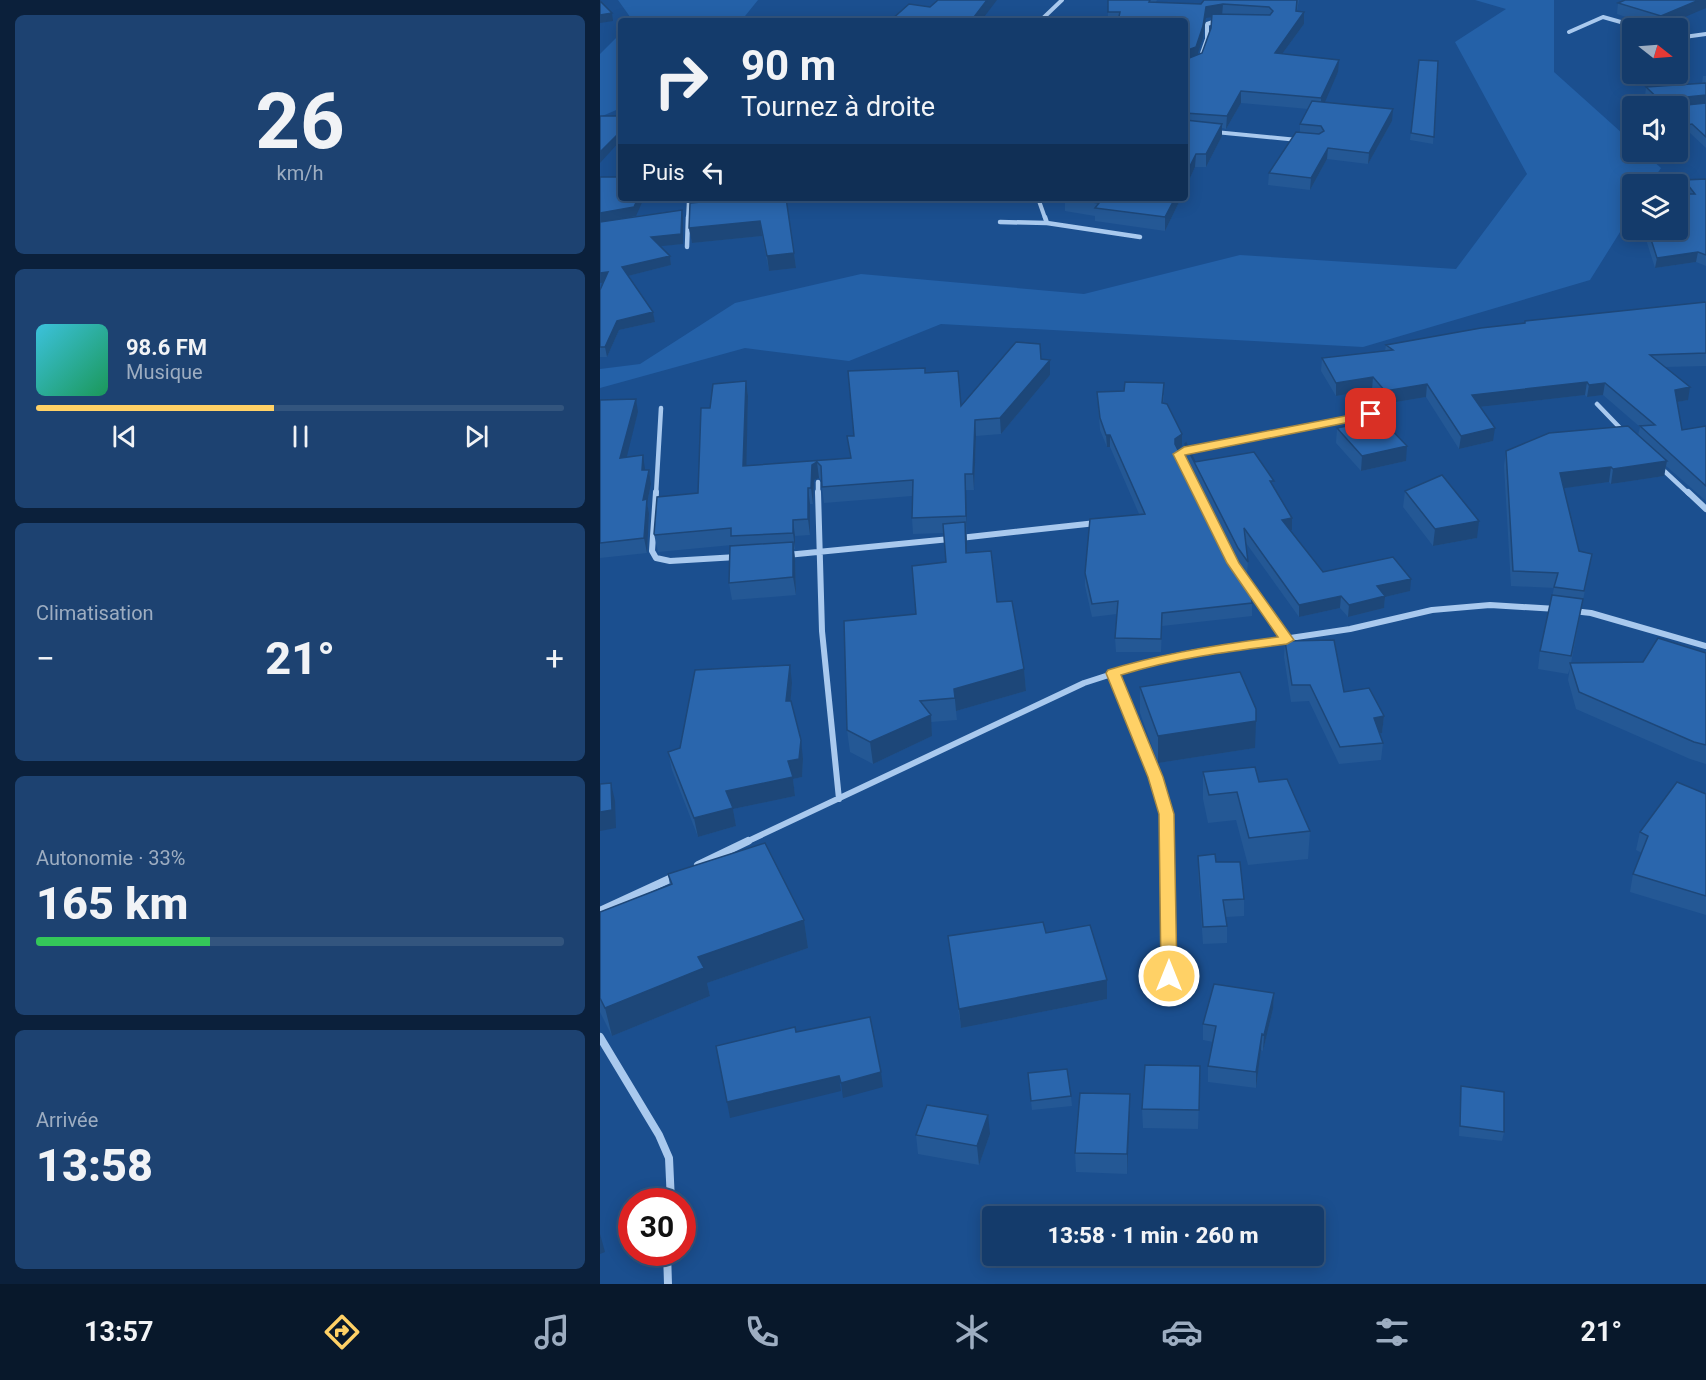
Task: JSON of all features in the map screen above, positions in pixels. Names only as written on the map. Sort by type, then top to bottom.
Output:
[{"type":"street","points":[[1043,18],[1062,0]]},
{"type":"street","points":[[1569,32],[1603,17],[1622,22]]},
{"type":"street","points":[[1195,65],[1199,62],[1207,39],[1207,24],[1222,20]]},
{"type":"street","points":[[1688,36],[1706,34]]},
{"type":"street","points":[[1207,131],[1308,140]]},
{"type":"street","points":[[687,247],[689,201]]},
{"type":"street","points":[[1039,201],[1047,223]]},
{"type":"street","points":[[681,212],[688,211]]},
{"type":"street","points":[[1000,222],[1047,223],[1140,237]]},
{"type":"street","points":[[1597,404],[1628,437]]},
{"type":"street","points":[[661,408],[652,551],[656,558],[670,561],[750,557]]},
{"type":"street","points":[[1184,464],[1179,454],[1180,451],[1371,414]]},
{"type":"street","points":[[1654,461],[1706,510]]},
{"type":"street","points":[[818,482],[822,631],[839,799]]},
{"type":"street","points":[[1200,494],[1233,563]]},
{"type":"street","points":[[774,555],[820,553],[1108,522]]},
{"type":"street","points":[[1240,573],[1287,640]]},
{"type":"street","points":[[600,911],[995,723],[1084,683],[1154,662],[1224,648],[1350,629],[1432,610],[1490,605],[1537,606],[1592,613],[1706,646]]},
{"type":"street","points":[[1113,673],[1156,777],[1167,814],[1169,976]]},
{"type":"street","points":[[600,1036],[659,1135],[669,1158],[670,1188]]},
{"type":"street","points":[[667,1266],[668,1284]]},
{"type":"shaded area","points":[[618,0],[758,0],[743,18],[631,18]]},
{"type":"shaded area","points":[[1475,0],[1554,0],[1554,72],[1622,133],[1622,162],[1654,162],[1661,168],[1657,174],[1622,174],[1622,229],[1590,280],[1363,347],[941,324],[849,361],[745,348],[600,388],[600,369],[640,364],[735,303],[861,274],[1084,294],[1240,255],[1456,269],[1527,174],[1455,42],[1506,9]]},
{"type":"shaded area","points":[[618,36],[618,109],[600,117],[600,54]]},
{"type":"building","points":[[938,0],[987,0],[973,18],[893,18],[909,4],[930,7]]},
{"type":"building","points":[[1108,0],[1150,0],[1149,2],[1201,4],[1204,0],[1297,0],[1296,11],[1304,12],[1275,53],[1339,60],[1321,98],[1241,91],[1227,116],[1188,113],[1188,59],[1202,53],[1211,28],[1212,14],[1270,15],[1273,11],[1269,7],[1223,4],[1206,7],[1196,47],[1188,50],[1188,18],[1119,18],[1120,12],[1108,12]]},
{"type":"building","points":[[1625,0],[1699,0],[1661,16],[1618,3]]},
{"type":"building","points":[[600,1],[612,13],[600,15]]},
{"type":"building","points":[[1419,60],[1438,61],[1434,137],[1411,133]]},
{"type":"building","points":[[1706,83],[1706,95],[1655,96],[1646,87]]},
{"type":"building","points":[[1312,101],[1393,109],[1369,153],[1328,148],[1311,178],[1269,173],[1296,132],[1319,134],[1324,131],[1321,126],[1300,124]]},
{"type":"building","points":[[1706,103],[1706,137],[1692,124],[1688,125],[1688,105]]},
{"type":"building","points":[[600,116],[618,116],[618,134],[600,152]]},
{"type":"building","points":[[1188,120],[1222,124],[1206,154],[1196,154],[1188,170]]},
{"type":"building","points":[[600,177],[618,177],[618,201],[637,201],[634,207],[600,213]]},
{"type":"building","points":[[1706,179],[1706,255],[1698,252],[1657,258],[1651,240],[1688,240],[1688,194],[1695,194],[1688,185],[1688,180]]},
{"type":"building","points":[[786,201],[794,253],[767,256],[760,221],[689,228],[690,203]]},
{"type":"building","points":[[1086,201],[1173,201],[1165,217],[1095,208],[1099,203]]},
{"type":"building","points":[[682,210],[681,234],[651,237],[670,256],[622,267],[653,312],[617,321],[605,347],[600,347],[600,290],[608,272],[600,273],[600,222]]},
{"type":"building","points":[[1706,302],[1706,353],[1650,355],[1690,387],[1675,390],[1682,430],[1706,426],[1706,486],[1640,426],[1655,425],[1605,383],[1589,385],[1587,382],[1472,395],[1495,428],[1461,436],[1427,384],[1385,391],[1373,377],[1336,383],[1322,358],[1393,350],[1386,345],[1481,328],[1525,323],[1525,321]]},
{"type":"building","points":[[1016,342],[1040,344],[1041,359],[1050,360],[1000,418],[975,420],[973,474],[965,474],[966,516],[912,518],[913,480],[822,487],[821,466],[817,462],[812,465],[811,488],[808,488],[808,519],[793,520],[793,533],[731,536],[731,528],[654,534],[657,497],[698,493],[701,408],[710,408],[713,384],[746,381],[743,466],[851,458],[847,436],[854,436],[848,371],[925,368],[925,373],[958,371],[961,406]]},
{"type":"building","points":[[1125,382],[1164,383],[1162,403],[1167,404],[1182,434],[1175,439],[1175,444],[1229,552],[1250,583],[1252,603],[1162,613],[1161,639],[1115,638],[1118,601],[1092,604],[1085,573],[1090,519],[1145,514],[1110,435],[1106,435],[1100,418],[1097,392],[1124,391]]},
{"type":"building","points":[[636,399],[620,458],[643,455],[642,470],[649,470],[643,500],[647,499],[644,538],[600,543],[600,400]]},
{"type":"building","points":[[1381,419],[1407,446],[1362,456],[1337,428]]},
{"type":"building","points":[[1628,426],[1667,461],[1613,469],[1611,467],[1560,473],[1579,551],[1592,554],[1584,591],[1554,587],[1558,573],[1513,571],[1506,451],[1549,433]]},
{"type":"building","points":[[1185,444],[1195,462],[1254,452],[1274,481],[1270,481],[1292,518],[1282,520],[1323,572],[1393,557],[1411,579],[1377,586],[1385,596],[1349,605],[1341,596],[1299,605],[1244,528],[1248,562],[1238,548]]},
{"type":"building","points":[[1442,475],[1479,521],[1435,529],[1405,491]]},
{"type":"building","points":[[965,522],[966,553],[991,551],[997,602],[1012,601],[1024,669],[954,689],[955,698],[920,701],[931,715],[870,742],[847,730],[844,621],[916,614],[912,566],[946,562],[943,524]]},
{"type":"building","points":[[793,542],[793,577],[729,583],[730,546]]},
{"type":"building","points":[[1552,595],[1583,599],[1571,656],[1540,651]]},
{"type":"building","points":[[1658,638],[1706,653],[1706,745],[1694,742],[1579,692],[1570,663],[1643,662]]},
{"type":"building","points":[[1334,640],[1344,692],[1369,688],[1384,716],[1374,718],[1383,743],[1340,747],[1310,685],[1292,685],[1285,641]]},
{"type":"building","points":[[790,665],[786,701],[791,701],[801,740],[799,759],[788,761],[793,777],[726,791],[733,808],[694,818],[668,752],[680,748],[695,670]]},
{"type":"building","points":[[1240,672],[1256,709],[1256,721],[1158,736],[1140,687]]},
{"type":"building","points":[[1255,767],[1259,782],[1287,779],[1310,831],[1249,838],[1237,792],[1209,795],[1203,772]]},
{"type":"building","points":[[1677,782],[1706,794],[1706,896],[1633,874],[1648,836],[1640,832]]},
{"type":"building","points":[[611,783],[612,810],[600,812],[600,784]]},
{"type":"building","points":[[765,843],[804,920],[698,957],[704,968],[605,1008],[600,998],[600,912],[672,884],[668,874]]},
{"type":"building","points":[[1215,854],[1216,862],[1240,862],[1244,899],[1223,900],[1227,926],[1203,927],[1198,856]]},
{"type":"building","points":[[1043,922],[1046,933],[1090,925],[1107,980],[959,1009],[948,936]]},
{"type":"building","points":[[1214,984],[1274,993],[1264,1035],[1262,1034],[1256,1072],[1208,1066],[1216,1026],[1203,1024]]},
{"type":"building","points":[[870,1017],[881,1072],[841,1083],[839,1076],[727,1102],[716,1046],[795,1027],[796,1032]]},
{"type":"building","points":[[1145,1065],[1200,1066],[1199,1110],[1142,1109]]},
{"type":"building","points":[[1067,1069],[1071,1096],[1031,1101],[1028,1073]]},
{"type":"building","points":[[1461,1086],[1504,1092],[1504,1132],[1460,1126]]},
{"type":"building","points":[[1080,1093],[1130,1094],[1127,1154],[1075,1153]]},
{"type":"building","points":[[927,1105],[988,1115],[977,1146],[916,1135]]},
{"type":"route","points":[[1169,976],[1167,814],[1156,777],[1113,673],[1143,664],[1224,648],[1287,640],[1233,563],[1179,454],[1180,451],[1311,428],[1371,414]]}]
